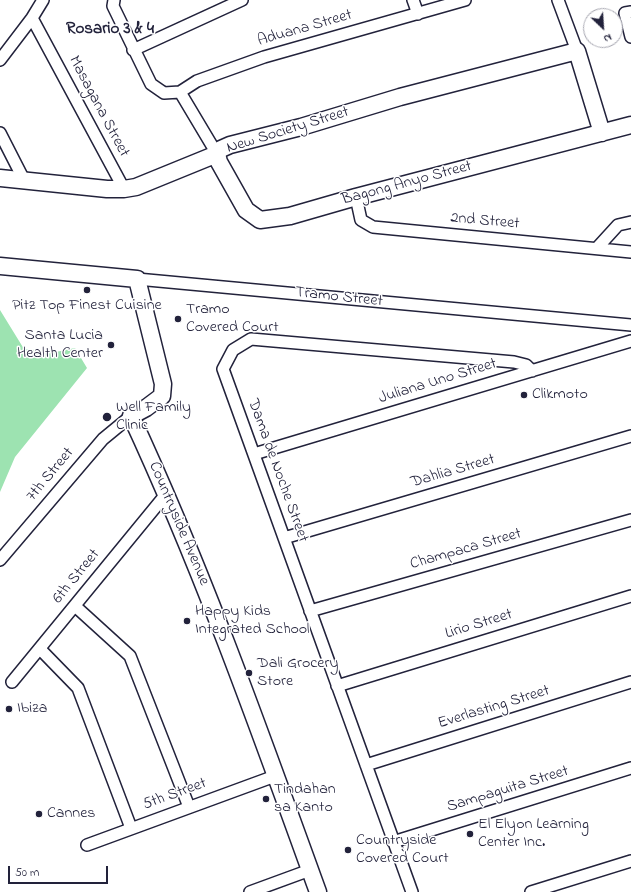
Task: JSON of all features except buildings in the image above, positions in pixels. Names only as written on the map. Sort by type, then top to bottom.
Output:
[{"type":"street","points":[[0,60],[32,18],[43,0]]},
{"type":"street","points":[[114,0],[113,6],[133,50],[151,84],[164,93],[180,92],[217,154]]},
{"type":"street","points":[[133,50],[242,0]]},
{"type":"street","points":[[413,0],[418,14]]},
{"type":"street","name":"Aduana Street","points":[[180,92],[197,81],[264,56],[465,0]]},
{"type":"street","points":[[560,4],[577,51],[602,133]]},
{"type":"street","points":[[631,12],[625,13],[631,37]]},
{"type":"street","name":"Masagana Street","points":[[32,18],[124,189]]},
{"type":"street","name":"New Society Street","points":[[0,178],[106,189],[136,187],[217,154],[221,149],[230,145],[301,127],[400,97],[577,51]]},
{"type":"street","name":"Bagong Anyo Street","points":[[217,154],[219,162],[246,210],[260,220],[290,216],[356,197],[631,125]]},
{"type":"street","points":[[0,133],[24,180]]},
{"type":"street","name":"2nd Street","points":[[356,197],[361,220],[373,227],[631,252]]},
{"type":"street","points":[[597,248],[618,226],[631,222]]},
{"type":"street","name":"Tramo Street","points":[[0,266],[631,325]]},
{"type":"street","points":[[131,416],[162,396],[163,384],[137,279]]},
{"type":"street","name":"Dama de Noche Street","points":[[412,892],[223,369],[233,350],[251,340],[514,362],[526,365],[532,371]]},
{"type":"street","name":"Juliana Uno Street","points":[[254,454],[631,341]]},
{"type":"street","name":"Countryside Avenue","points":[[131,416],[167,493],[199,571],[318,892]]},
{"type":"street","name":"7th Street","points":[[0,560],[103,439],[131,416]]},
{"type":"street","name":"Dahlia Street","points":[[284,538],[631,436]]},
{"type":"street","name":"6th Street","points":[[12,682],[167,493]]},
{"type":"street","name":"Champaca Street","points":[[310,611],[631,520]]},
{"type":"street","name":"Lirio Street","points":[[337,686],[631,596]]},
{"type":"street","points":[[75,606],[130,656],[189,807]]},
{"type":"street","points":[[40,649],[78,688],[131,828]]},
{"type":"street","name":"Everlasting Street","points":[[366,766],[631,682]]},
{"type":"street","name":"Sampaguita Street","points":[[394,842],[631,768]]},
{"type":"street","name":"5th Street","points":[[87,845],[275,776]]},
{"type":"street","points":[[531,892],[631,861]]},
{"type":"street","points":[[250,892],[310,870]]},
{"type":"green space","points":[[0,310],[24,349],[56,352],[75,348],[87,368],[15,457],[0,492]]},
{"type":"place","name":"Pitz Top Finest Cuisine","points":[[87,290]]},
{"type":"place","name":"Tramo Covered Court","points":[[178,319]]},
{"type":"place","name":"Santa Lucia Health Center","points":[[111,345]]},
{"type":"place","name":"Clikmoto","points":[[524,395]]},
{"type":"place","name":"Well Family Clinic","points":[[107,417]]},
{"type":"place","name":"Happy Kids Integrated School","points":[[187,621]]},
{"type":"place","name":"Dali Grocery Store","points":[[249,673]]},
{"type":"place","name":"Ibiza","points":[[9,709]]},
{"type":"place","name":"Tindahan sa Kanto","points":[[266,799]]},
{"type":"place","name":"Cannes","points":[[39,814]]},
{"type":"place","name":"El Elyon Learning Center Inc.","points":[[470,834]]},
{"type":"place","name":"Countryside Covered Court","points":[[348,850]]},
{"type":"district","name":"Rosario 3 & 4","points":[[110,30]]}]
